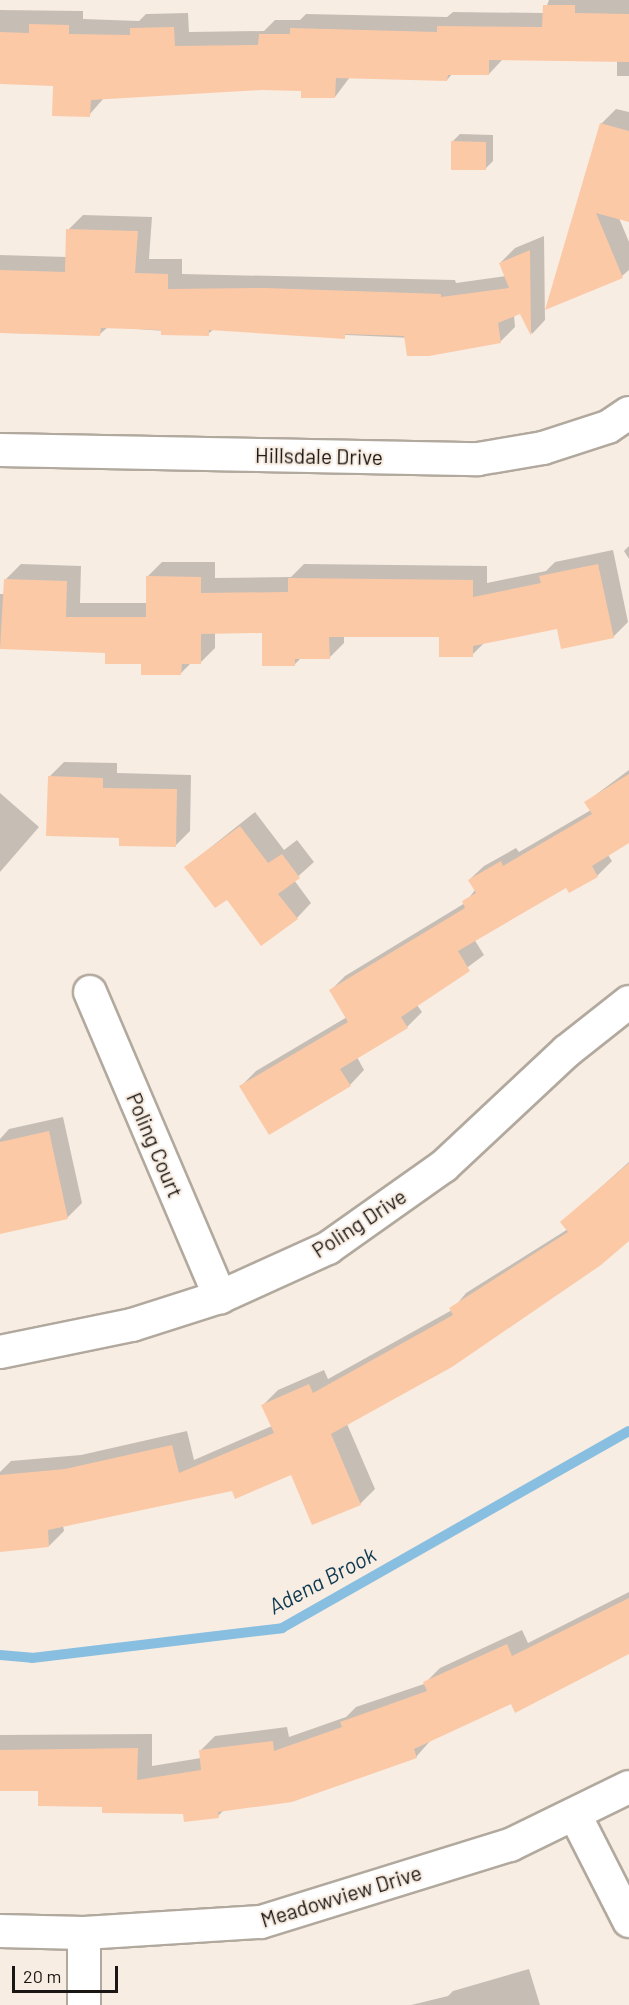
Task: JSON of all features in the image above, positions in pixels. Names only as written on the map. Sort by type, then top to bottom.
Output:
[{"type":"street","name":"Hillsdale Drive","points":[[0,450],[478,459],[543,448],[608,427],[629,413]]},
{"type":"street","name":"Poling Court","points":[[90,992],[220,1298]]},
{"type":"street","name":"Poling Drive","points":[[0,1352],[132,1325],[220,1298],[328,1248],[444,1166],[567,1051],[629,1002]]},
{"type":"street","name":"Meadowview Drive","points":[[0,1931],[84,1933],[261,1922],[510,1845],[629,1787]]},
{"type":"street","points":[[575,1815],[629,1922]]},
{"type":"street","points":[[84,1933],[84,2005]]},
{"type":"building","points":[[543,5],[575,5],[575,13],[629,14],[629,62],[489,60],[489,75],[448,75],[447,81],[336,78],[335,98],[301,98],[301,91],[262,90],[91,100],[90,117],[52,116],[53,86],[0,84],[0,32],[29,33],[29,24],[69,25],[69,34],[130,35],[130,28],[174,27],[175,46],[258,45],[259,34],[290,34],[290,28],[437,32],[437,26],[542,27]]},
{"type":"building","points":[[600,123],[629,131],[629,222],[596,213],[623,278],[545,310]]},
{"type":"building","points":[[451,141],[486,142],[486,170],[451,170]]},
{"type":"building","points":[[66,229],[138,231],[135,273],[168,274],[168,289],[265,288],[441,294],[441,297],[509,288],[499,263],[530,250],[531,336],[520,314],[498,323],[501,343],[429,356],[407,356],[404,336],[345,334],[345,339],[209,330],[209,336],[161,335],[161,330],[101,328],[100,336],[0,333],[0,270],[65,272]]},
{"type":"building","points":[[598,564],[614,638],[561,649],[557,629],[473,646],[473,657],[439,657],[439,637],[329,637],[330,659],[295,659],[295,666],[262,666],[262,633],[201,634],[201,664],[182,664],[181,675],[141,675],[141,664],[105,664],[105,653],[0,649],[4,579],[67,581],[66,617],[146,617],[146,576],[201,577],[201,593],[288,592],[288,578],[473,580],[473,597],[541,583],[539,576]]},
{"type":"building","points":[[629,774],[629,843],[592,866],[598,877],[569,893],[566,888],[458,951],[470,971],[401,1017],[408,1028],[340,1069],[351,1086],[269,1135],[239,1086],[348,1022],[329,990],[465,908],[462,901],[476,893],[468,880],[501,861],[503,866],[592,814],[584,802]]},
{"type":"building","points":[[48,776],[103,778],[103,788],[177,789],[176,847],[119,846],[119,838],[46,836]]},
{"type":"building","points":[[240,826],[268,863],[282,854],[300,878],[278,894],[298,919],[261,946],[227,900],[215,908],[184,867]]},
{"type":"building","points":[[49,1131],[68,1219],[0,1234],[0,1142]]},
{"type":"building","points":[[629,1163],[629,1241],[601,1265],[452,1367],[331,1434],[361,1505],[312,1525],[291,1475],[235,1499],[232,1491],[48,1530],[49,1547],[0,1552],[0,1475],[65,1469],[172,1445],[179,1473],[274,1433],[261,1405],[309,1384],[313,1393],[453,1315],[449,1308],[568,1232],[560,1222]]},
{"type":"building","points":[[629,1598],[629,1654],[515,1713],[511,1704],[414,1749],[417,1758],[292,1802],[218,1812],[219,1818],[184,1822],[183,1814],[102,1813],[102,1807],[38,1806],[38,1791],[0,1791],[0,1750],[138,1748],[137,1780],[201,1770],[199,1750],[273,1741],[274,1751],[342,1727],[340,1722],[427,1691],[423,1682],[507,1644],[512,1656]]},
{"type":"waterway","name":"Adena Brook","points":[[0,1655],[32,1658],[282,1628],[629,1431]]}]
